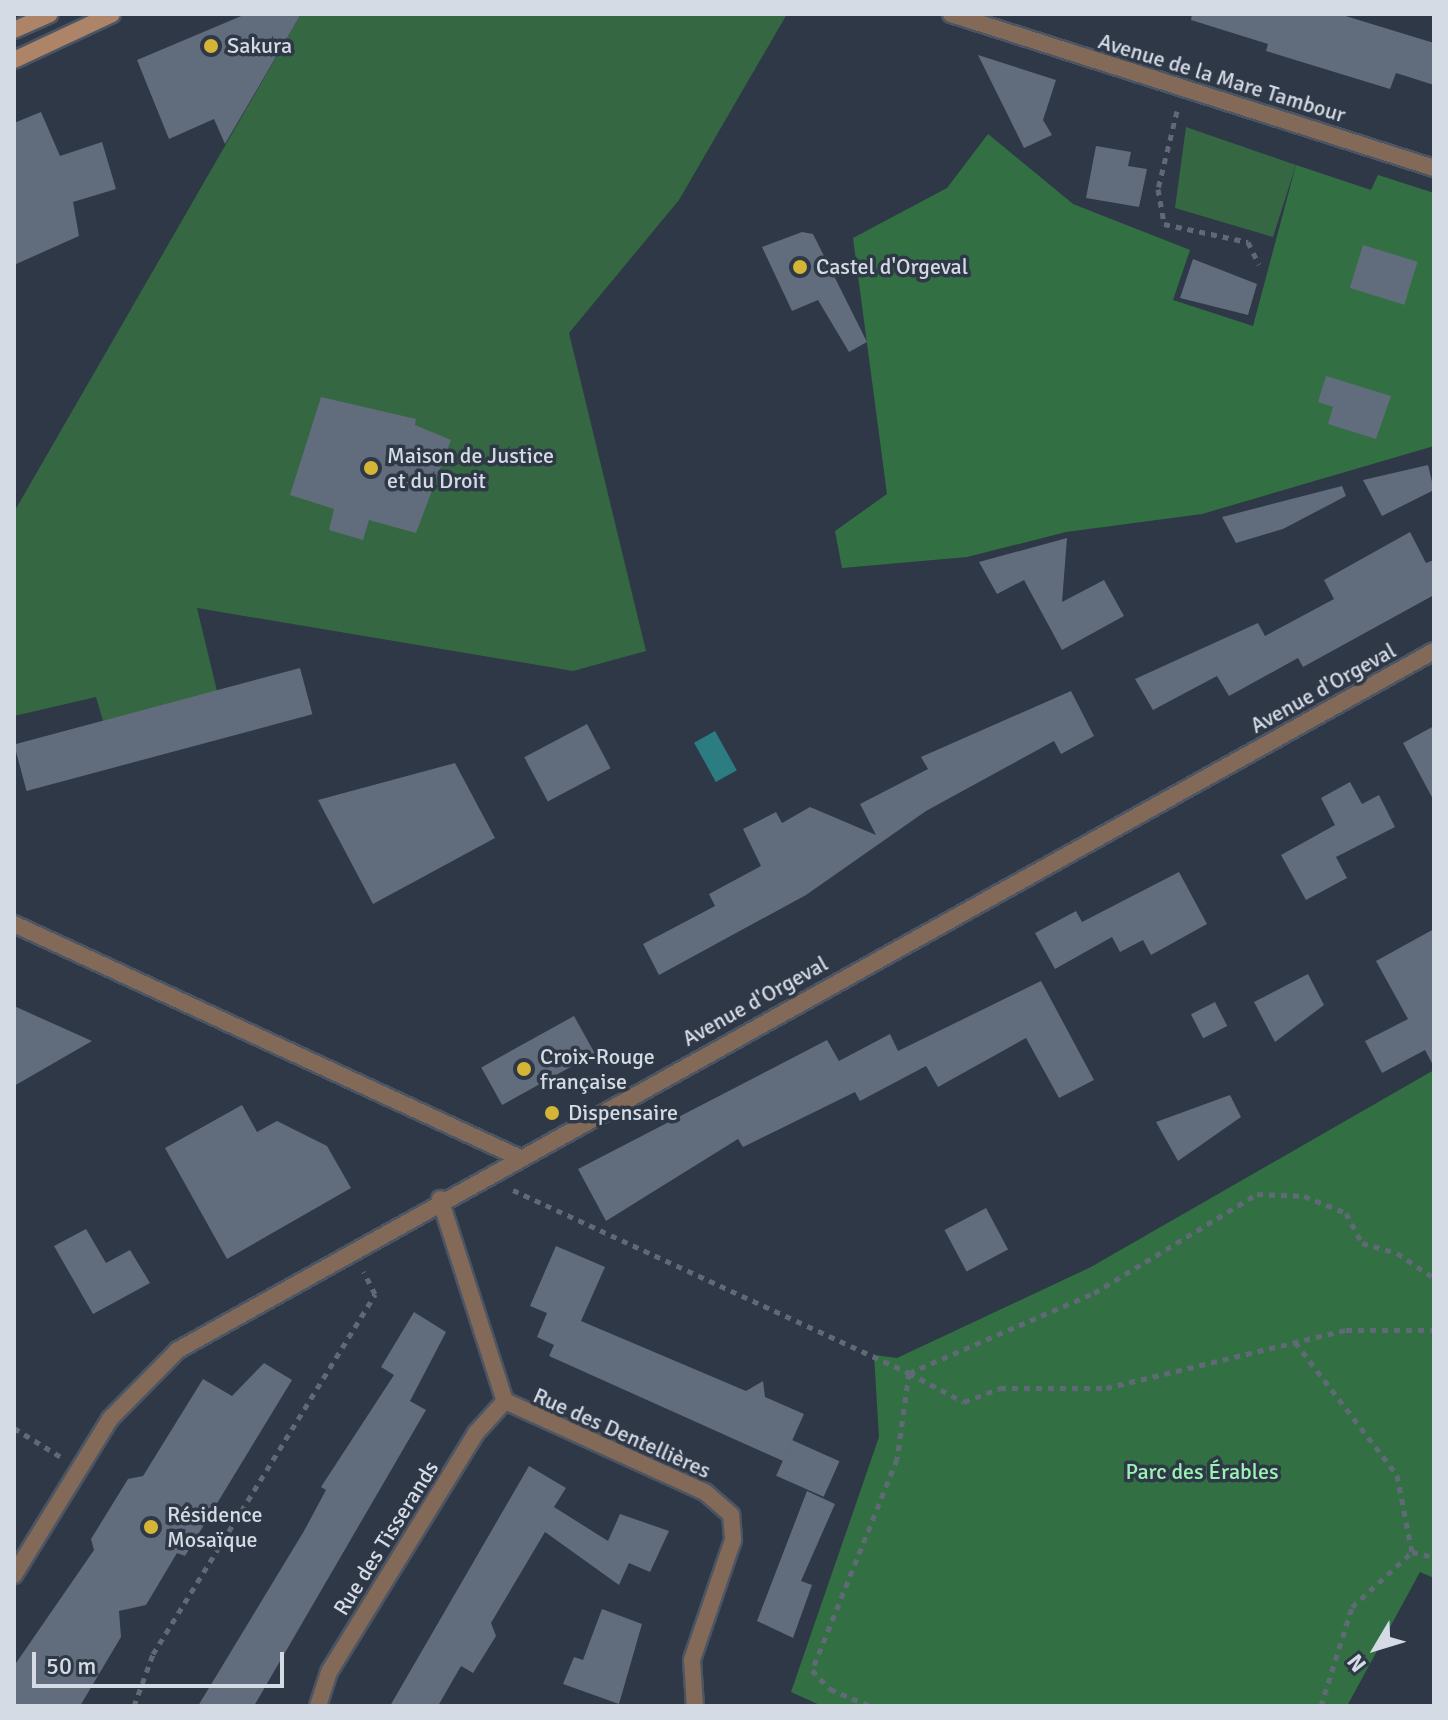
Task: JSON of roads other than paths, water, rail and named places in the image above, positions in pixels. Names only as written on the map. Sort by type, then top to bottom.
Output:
[{"type":"main road","points":[[14,30],[50,14]]},
{"type":"main road","points":[[14,60],[112,14]]},
{"type":"street","name":"Avenue de la Mare Tambour","points":[[951,14],[1181,90],[1434,168]]},
{"type":"street","name":"Avenue d'Orgeval","points":[[14,1575],[118,1409],[178,1350],[440,1199],[1434,651]]},
{"type":"street","points":[[14,924],[518,1157]]},
{"type":"street","name":"Rue des Dentellières","points":[[440,1199],[505,1401],[705,1492],[731,1515],[733,1540],[692,1660],[695,1706]]},
{"type":"street","name":"Rue des Tisserands","points":[[318,1706],[329,1672],[476,1433],[505,1401]]},
{"type":"place","name":"Sakura","points":[[211,46]]},
{"type":"place","name":"Castel d'Orgeval","points":[[800,267]]},
{"type":"place","name":"Maison de Justice et du Droit","points":[[371,468]]},
{"type":"place","name":"Croix-Rouge française","points":[[524,1069]]},
{"type":"place","name":"Dispensaire","points":[[552,1113]]},
{"type":"place","name":"Résidence Mosaïque","points":[[151,1527]]},
{"type":"park label","name":"Parc des Érables","points":[[1202,1472]]}]
